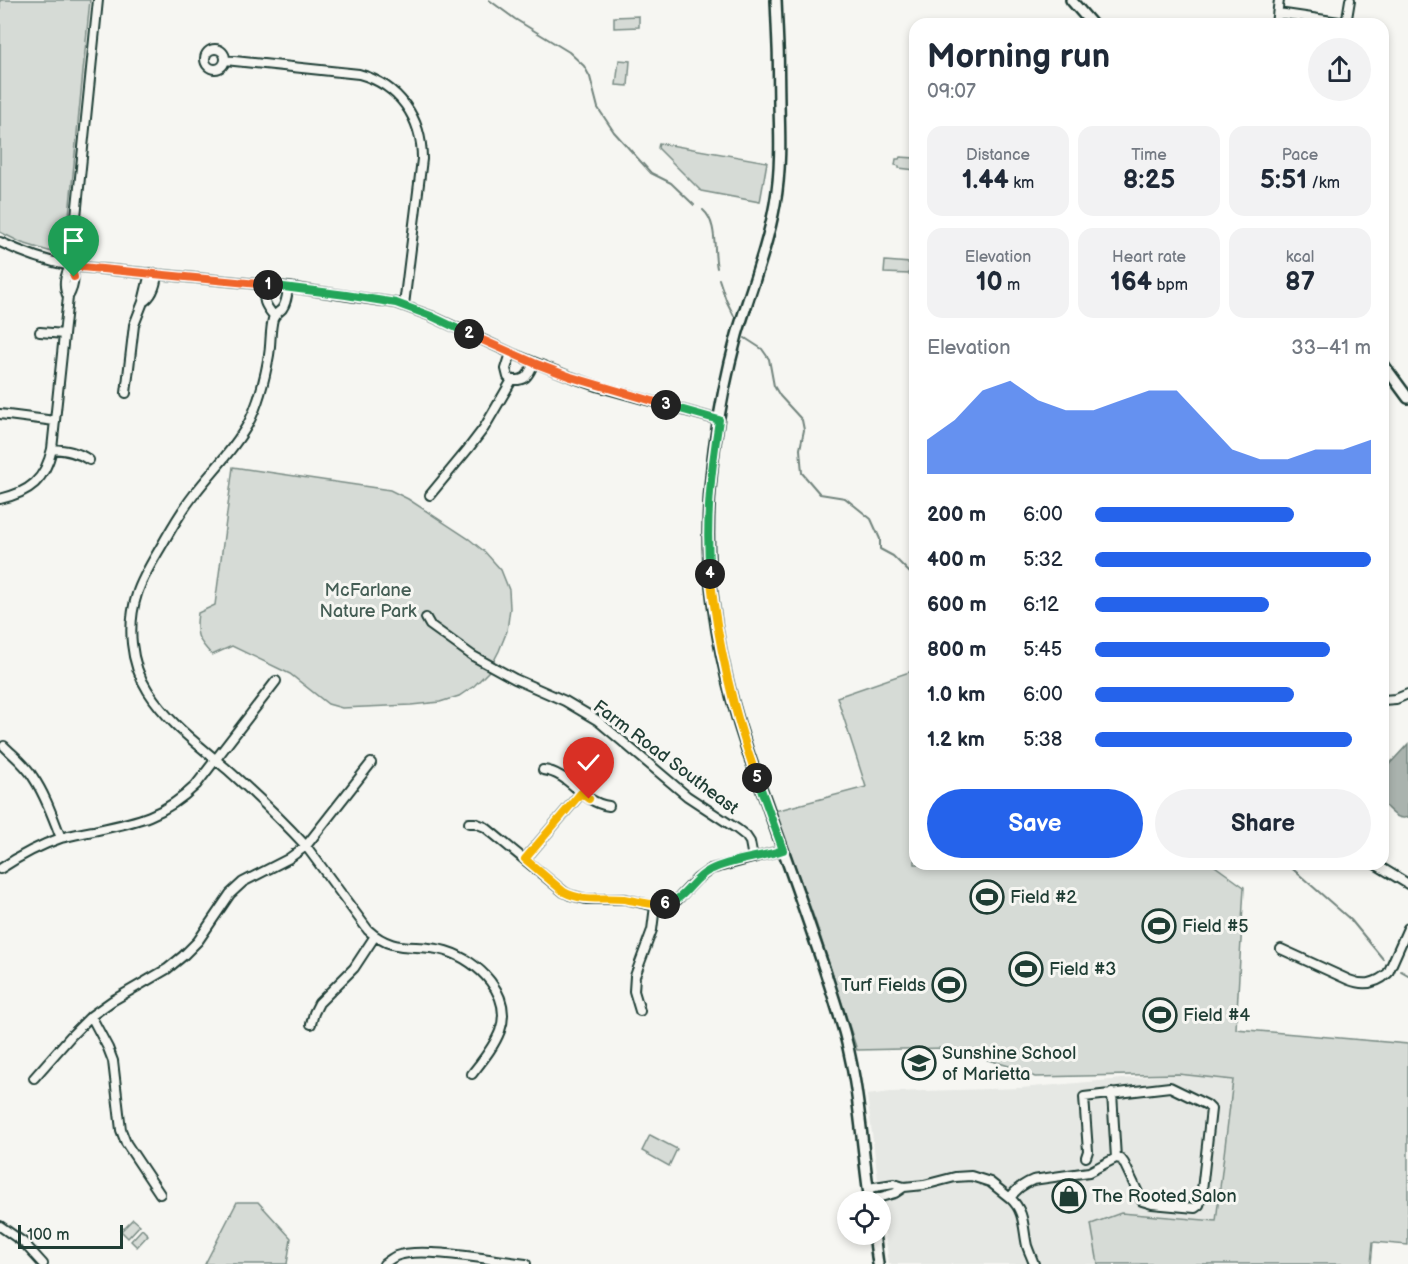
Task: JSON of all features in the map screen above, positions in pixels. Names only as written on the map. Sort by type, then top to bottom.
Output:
[{"type":"street","points":[[0,499],[23,492],[40,479],[47,467],[52,449],[68,297],[72,290],[74,277],[71,266],[98,0]]},
{"type":"street","points":[[776,0],[779,172],[766,241],[733,352],[719,420],[712,470],[709,563],[715,614],[732,699],[747,749],[825,969],[846,1038],[868,1191]]},
{"type":"street","points":[[1071,0],[1087,18]]},
{"type":"street","points":[[1277,18],[1279,0]]},
{"type":"street","points":[[1347,18],[1350,0]]},
{"type":"street","points":[[1278,13],[1312,18]]},
{"type":"street","points":[[225,60],[359,74],[372,78],[385,86],[405,103],[419,132],[422,159],[404,305]]},
{"type":"street","points":[[0,242],[44,261],[71,266],[288,287],[404,305],[534,363],[600,387],[719,420]]},
{"type":"street","points":[[126,393],[134,325],[154,274]]},
{"type":"street","points":[[265,285],[266,306],[274,316]]},
{"type":"street","points":[[288,287],[283,308],[274,316],[264,381],[248,424],[235,444],[193,496],[169,533],[137,592],[133,608],[131,636],[136,667],[160,710],[268,806],[306,846],[368,930],[390,944],[400,947],[448,952],[466,961],[492,983],[500,1000],[502,1019],[499,1033],[472,1074]]},
{"type":"street","points":[[40,332],[64,334]]},
{"type":"street","points":[[510,353],[506,369],[508,377],[512,380],[520,381],[526,378],[534,363]]},
{"type":"street","points":[[1389,372],[1408,398]]},
{"type":"street","points":[[430,495],[484,428],[512,380]]},
{"type":"street","points":[[0,414],[55,421]]},
{"type":"street","points":[[52,449],[74,452],[89,460]]},
{"type":"street","name":"Farm Road Southeast","points":[[426,618],[430,625],[473,656],[515,679],[565,701],[597,720],[687,796],[746,836],[750,842],[753,858]]},
{"type":"street","points":[[0,869],[35,849],[61,838],[126,824],[159,813],[183,797],[196,785],[276,681]]},
{"type":"street","points":[[1389,700],[1408,694]]},
{"type":"street","points":[[4,747],[26,767],[34,778],[48,804],[61,838]]},
{"type":"street","points":[[34,1078],[91,1016],[167,969],[183,956],[198,940],[230,894],[243,882],[288,859],[306,846],[371,763]]},
{"type":"street","points":[[543,771],[552,771],[596,803],[609,806]]},
{"type":"street","points":[[525,859],[581,793]]},
{"type":"street","points":[[469,823],[485,827],[570,895],[586,899],[625,899],[655,906],[677,900],[697,879],[711,869],[783,850]]},
{"type":"street","points":[[1384,870],[1408,885]]},
{"type":"street","points":[[640,1011],[634,984],[637,967],[651,930],[655,906]]},
{"type":"street","points":[[1281,949],[1349,981],[1371,983],[1388,973],[1408,928]]},
{"type":"street","points":[[311,1024],[319,1003],[354,968],[375,936]]},
{"type":"street","points":[[91,1016],[113,1061],[121,1130],[126,1143],[160,1194]]},
{"type":"street","points":[[502,1019],[513,1020]]},
{"type":"street","points":[[1010,1198],[1026,1182],[1089,1172],[1116,1158],[1121,1158],[1142,1201],[1195,1208],[1201,1199],[1211,1109],[1170,1087],[1084,1097],[1089,1151],[1086,1157]]},
{"type":"street","points":[[1112,1093],[1116,1158]]},
{"type":"street","points":[[868,1188],[894,1184],[904,1187],[924,1185],[955,1177],[971,1176],[990,1182],[1018,1207],[1022,1215],[1028,1250],[1034,1264]]},
{"type":"street","points":[[891,1194],[904,1187]]},
{"type":"street","points":[[0,1226],[24,1242],[43,1264]]},
{"type":"street","points":[[875,1245],[878,1264]]},
{"type":"street","points":[[385,1264],[396,1256],[418,1252],[526,1264]]},
{"type":"shaded area","points":[[1408,744],[1408,817],[1401,818],[1389,810],[1389,765]]},
{"type":"shaded area","points":[[1178,1074],[1233,1080],[1216,1221],[1121,1213],[1091,1224],[1098,1264],[889,1264],[887,1245],[891,1245],[891,1191],[879,1191],[867,1095],[891,1092],[1021,1088]]},
{"type":"green space","points":[[0,0],[90,0],[65,256],[22,243],[0,232]]},
{"type":"green space","points":[[639,16],[639,27],[614,28],[614,17]]},
{"type":"green space","points":[[619,60],[630,61],[628,86],[616,85]]},
{"type":"green space","points":[[659,143],[767,162],[760,202],[701,191],[658,148]]},
{"type":"green space","points":[[900,157],[909,158],[909,169],[895,165],[896,159]]},
{"type":"green space","points":[[885,261],[909,263],[909,274],[884,273]]},
{"type":"green space","name":"McFarlane Nature Park","points":[[233,467],[390,490],[408,499],[469,539],[501,570],[509,590],[510,608],[507,631],[488,672],[474,686],[459,696],[440,702],[342,708],[328,704],[290,674],[232,646],[212,655],[198,636],[197,620],[198,613],[215,605]]},
{"type":"green space","points":[[909,672],[909,870],[1220,870],[1244,887],[1236,1029],[1408,1044],[1408,1245],[1373,1242],[1371,1264],[1098,1264],[1091,1224],[1121,1213],[1216,1221],[1233,1080],[1178,1074],[1035,1077],[1009,1066],[947,1048],[857,1050],[816,923],[775,811],[866,787],[837,697]]},
{"type":"green space","points":[[650,1135],[677,1149],[669,1166],[642,1151]]},
{"type":"green space","points":[[237,1202],[258,1202],[291,1238],[287,1264],[205,1264]]},
{"type":"green space","points":[[133,1219],[140,1225],[128,1238],[121,1231]]},
{"type":"green space","points":[[142,1229],[148,1235],[137,1247],[131,1241]]},
{"type":"waterway","points":[[489,0],[569,52],[584,66],[590,77],[598,108],[614,132],[651,173],[671,183],[694,205]]},
{"type":"waterway","points":[[703,210],[708,215],[713,229],[717,268]]},
{"type":"waterway","points":[[719,279],[734,316]]},
{"type":"waterway","points":[[745,338],[762,349],[769,359],[774,386],[802,420],[804,430],[800,449],[802,473],[820,494],[845,498],[871,519],[880,539],[880,549],[893,556],[909,572]]},
{"type":"waterway","points":[[1294,870],[1351,920],[1383,959]]},
{"type":"waterway","points":[[1401,971],[1408,975]]},
{"type":"place","name":"Field #2","points":[[987,897]]},
{"type":"place","name":"Field #5","points":[[1159,926]]},
{"type":"place","name":"Field #3","points":[[1026,969]]},
{"type":"place","name":"Turf Fields","points":[[949,985]]},
{"type":"place","name":"Field #4","points":[[1160,1015]]},
{"type":"place","name":"Sunshine School of Marietta","points":[[919,1063]]},
{"type":"place","name":"The Rooted Salon","points":[[1069,1196]]},
{"type":"route","points":[[74,277],[71,266],[288,287],[396,303],[571,377],[719,420],[709,515],[709,563],[718,633],[729,689],[747,749],[783,850],[711,869],[697,879],[682,896],[669,904],[655,906],[625,899],[577,897],[564,892],[525,859],[581,793],[589,799]]}]
